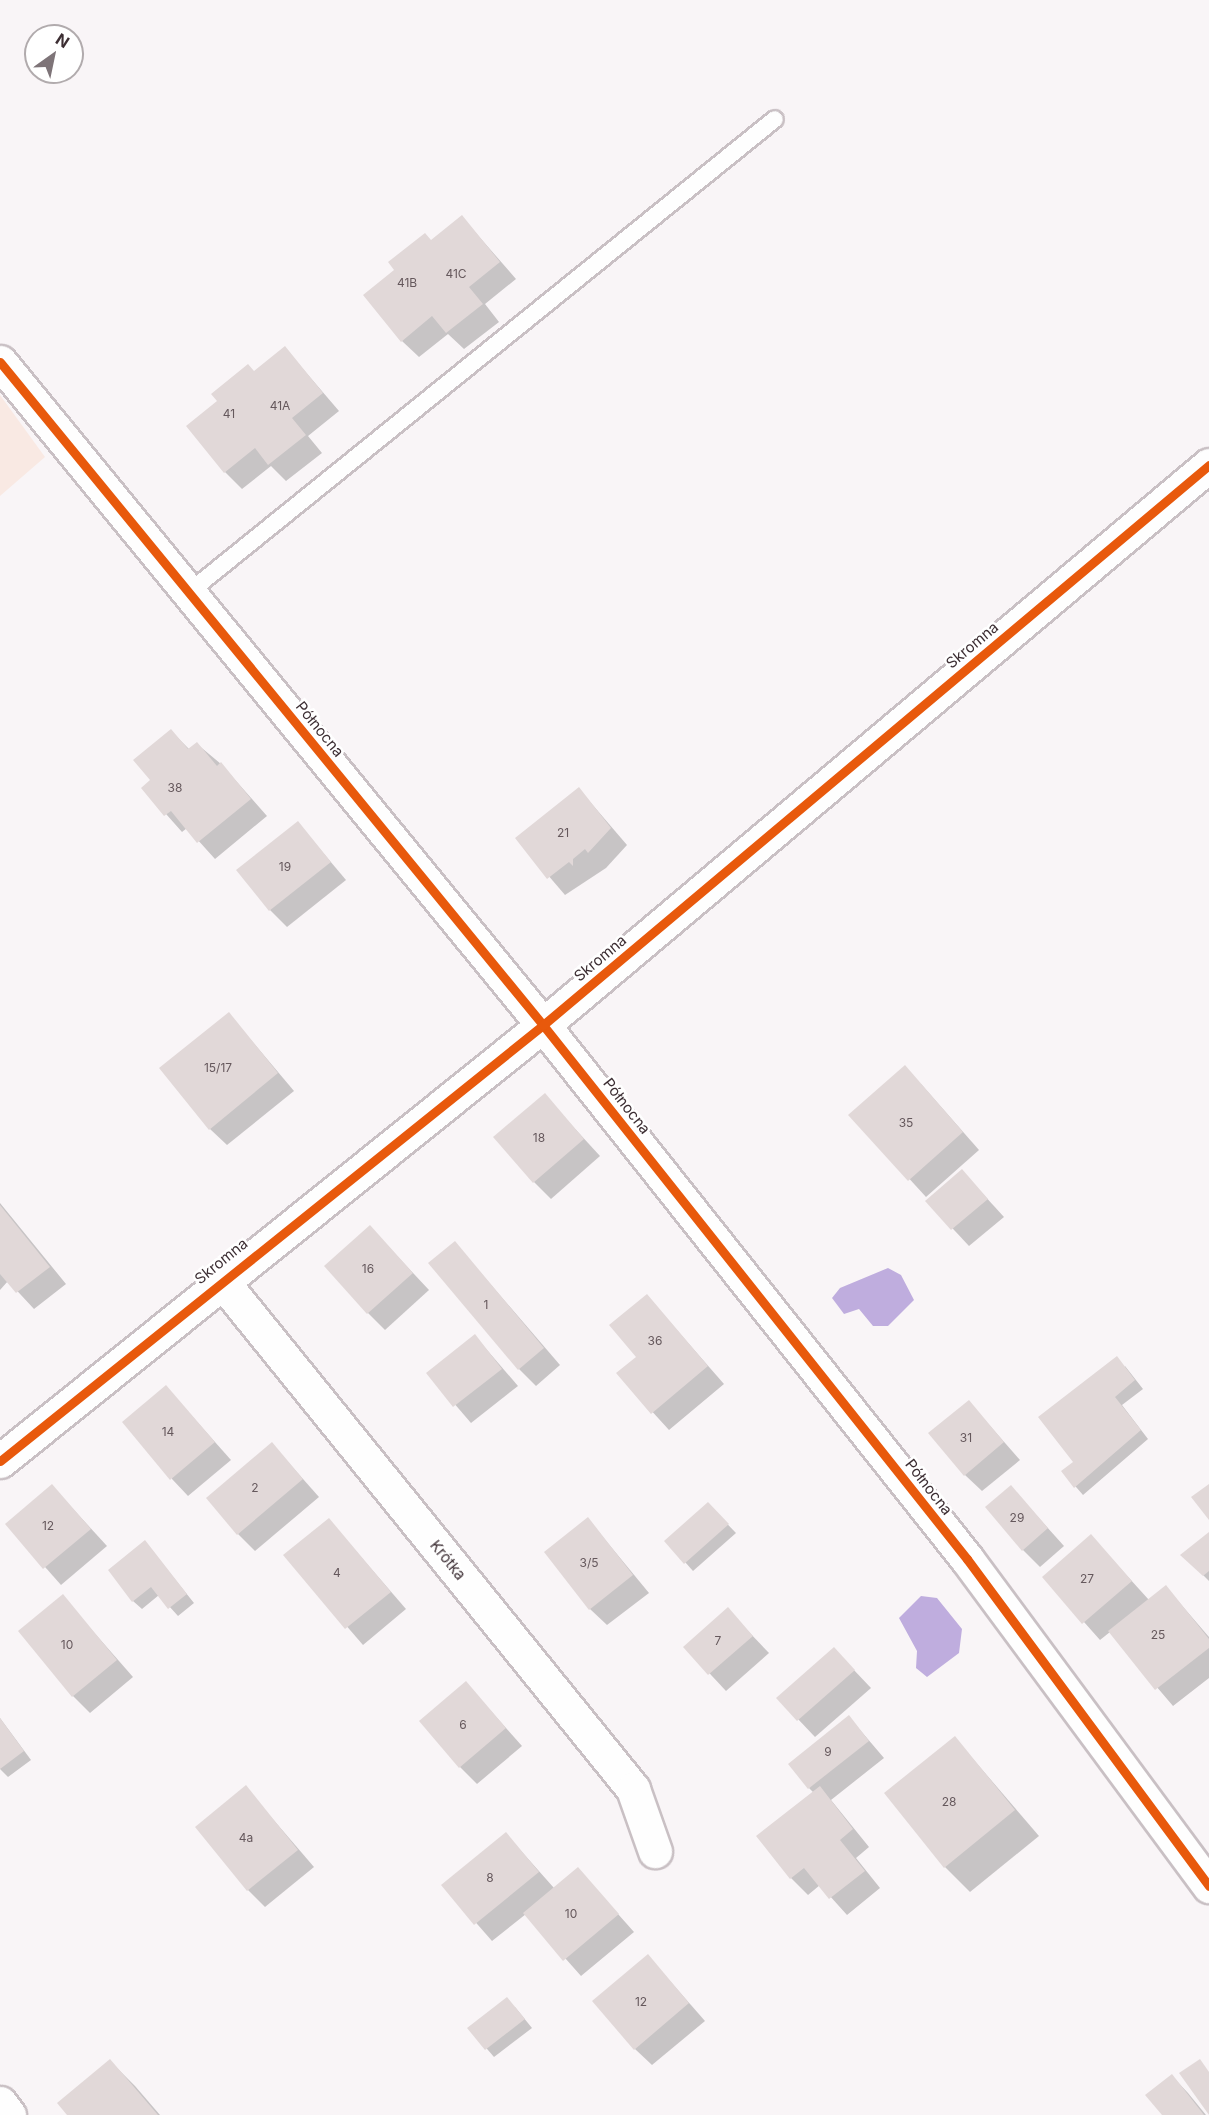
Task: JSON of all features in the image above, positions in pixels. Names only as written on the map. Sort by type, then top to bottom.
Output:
[{"type":"street","name":"Północna","points":[[0,362],[543,1025],[967,1559],[1209,1886]]},
{"type":"street","name":"Skromna","points":[[0,1461],[221,1280],[543,1025],[1209,465]]},
{"type":"street","name":"Krótka","points":[[221,1280],[633,1789],[656,1851]]},
{"type":"street","points":[[0,2103],[9,2115]]},
{"type":"lane","points":[[188,593],[775,119]]},
{"type":"shaded area","points":[[0,395],[45,457],[0,496]]},
{"type":"shaded area","points":[[888,1268],[901,1275],[914,1300],[888,1326],[873,1326],[859,1309],[844,1314],[832,1298],[840,1288]]},
{"type":"shaded area","points":[[921,1596],[937,1598],[962,1629],[959,1653],[927,1677],[916,1668],[917,1651],[899,1618]]},
{"type":"building","points":[[462,215],[500,262],[469,287],[483,304],[446,333],[432,316],[401,342],[363,295],[394,270],[388,262],[425,233],[431,240]]},
{"type":"building","points":[[285,346],[323,393],[292,418],[306,435],[268,465],[255,448],[224,473],[186,426],[217,401],[211,394],[248,364],[254,371]]},
{"type":"building","points":[[171,729],[188,749],[197,742],[217,766],[221,762],[251,799],[197,843],[171,811],[164,816],[141,788],[150,780],[133,760]]},
{"type":"building","points":[[579,787],[611,828],[588,853],[585,849],[573,859],[573,866],[569,862],[547,879],[515,838]]},
{"type":"building","points":[[298,821],[331,862],[269,911],[236,870]]},
{"type":"building","points":[[229,1012],[278,1073],[209,1130],[159,1068]]},
{"type":"building","points":[[905,1065],[963,1132],[908,1181],[848,1115]]},
{"type":"building","points":[[545,1093],[584,1139],[533,1183],[493,1137]]},
{"type":"building","points":[[962,1169],[988,1199],[951,1230],[925,1201]]},
{"type":"building","points":[[0,1205],[50,1267],[16,1293],[0,1274]]},
{"type":"building","points":[[370,1225],[413,1273],[367,1314],[324,1266]]},
{"type":"building","points":[[455,1241],[544,1348],[518,1370],[428,1263]]},
{"type":"building","points":[[647,1294],[708,1366],[651,1414],[616,1373],[636,1357],[609,1325]]},
{"type":"building","points":[[475,1334],[502,1369],[453,1407],[426,1373]]},
{"type":"building","points":[[1117,1356],[1135,1380],[1115,1397],[1141,1430],[1074,1488],[1061,1471],[1073,1462],[1038,1417]]},
{"type":"building","points":[[166,1385],[215,1442],[170,1480],[122,1422]]},
{"type":"building","points":[[969,1400],[1004,1442],[964,1476],[928,1433]]},
{"type":"building","points":[[272,1442],[303,1479],[237,1535],[206,1498]]},
{"type":"building","points":[[52,1484],[91,1529],[43,1569],[5,1524]]},
{"type":"building","points":[[1209,1484],[1209,1520],[1191,1497]]},
{"type":"building","points":[[1011,1485],[1048,1528],[1022,1551],[985,1507]]},
{"type":"building","points":[[708,1502],[729,1524],[684,1564],[664,1541]]},
{"type":"building","points":[[588,1517],[633,1575],[589,1610],[544,1552]]},
{"type":"building","points":[[329,1518],[391,1592],[345,1629],[283,1555]]},
{"type":"building","points":[[1209,1532],[1209,1571],[1203,1576],[1180,1555]]},
{"type":"building","points":[[1091,1534],[1132,1581],[1082,1624],[1042,1577]]},
{"type":"building","points":[[145,1540],[187,1594],[168,1609],[151,1587],[132,1602],[108,1570]]},
{"type":"building","points":[[1166,1585],[1209,1639],[1209,1648],[1155,1690],[1108,1631]]},
{"type":"building","points":[[63,1594],[117,1660],[72,1697],[18,1631]]},
{"type":"building","points":[[728,1607],[753,1636],[708,1675],[683,1647]]},
{"type":"building","points":[[834,1647],[855,1670],[797,1721],[776,1698]]},
{"type":"building","points":[[466,1681],[506,1728],[459,1768],[419,1721]]},
{"type":"building","points":[[849,1715],[869,1741],[808,1789],[788,1764]]},
{"type":"building","points":[[0,1718],[24,1751],[0,1769]]},
{"type":"building","points":[[955,1736],[1015,1810],[944,1868],[884,1793]]},
{"type":"building","points":[[246,1785],[298,1850],[247,1891],[195,1827]]},
{"type":"building","points":[[820,1786],[853,1829],[840,1840],[865,1871],[829,1899],[804,1868],[790,1879],[756,1836]]},
{"type":"building","points":[[506,1832],[539,1872],[474,1925],[441,1885]]},
{"type":"building","points":[[578,1867],[619,1914],[563,1961],[523,1913]]},
{"type":"building","points":[[648,1954],[689,2003],[634,2050],[592,2001]]},
{"type":"building","points":[[507,1997],[525,2019],[485,2050],[467,2028]]},
{"type":"building","points":[[110,2059],[158,2115],[67,2115],[57,2103]]},
{"type":"building","points":[[1200,2059],[1209,2072],[1209,2115],[1179,2073]]},
{"type":"building","points":[[1172,2074],[1204,2115],[1162,2115],[1145,2095]]},
{"type":"cycle path","points":[[0,362],[543,1025],[967,1559],[1209,1886]]},
{"type":"cycle path","points":[[0,1461],[543,1025],[1209,465]]}]
